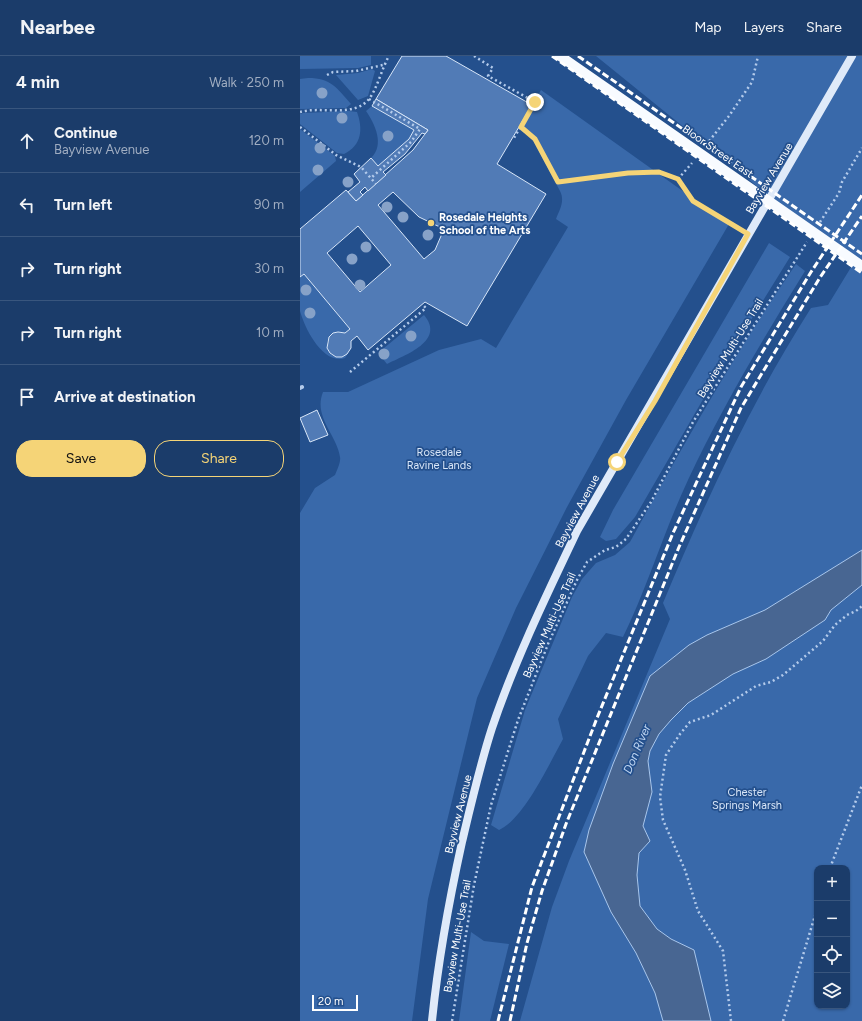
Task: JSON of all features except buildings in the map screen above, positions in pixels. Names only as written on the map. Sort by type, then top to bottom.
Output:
[{"type":"main road","name":"Bloor Street East","points":[[560,56],[862,266]]},
{"type":"main road","name":"Bayview Avenue","points":[[432,1021],[448,903],[472,797],[492,729],[517,661],[545,598],[578,531],[655,401],[748,234],[852,56]]},
{"type":"path","points":[[300,112],[348,109],[359,106],[369,99],[389,56]]},
{"type":"path","points":[[474,56],[493,68],[488,76],[535,102],[514,138]]},
{"type":"path","points":[[701,151],[729,116],[752,82],[758,56]]},
{"type":"path","points":[[327,75],[333,72],[356,71],[384,65]]},
{"type":"path","points":[[369,99],[420,129],[411,142],[371,178]]},
{"type":"path","points":[[300,127],[336,155],[361,167],[376,184]]},
{"type":"path","points":[[521,127],[535,139],[558,182],[659,172],[678,179],[693,201],[748,234]]},
{"type":"path","points":[[818,225],[839,193],[842,182],[862,148]]},
{"type":"path","points":[[678,179],[692,162]]},
{"type":"path","name":"Bayview Multi-Use Trail","points":[[452,1021],[474,885],[491,805],[518,720],[548,644],[577,580],[587,562],[605,550],[616,547],[626,539],[651,502],[693,422],[810,238]]},
{"type":"path","points":[[350,372],[426,308],[422,304]]},
{"type":"path","points":[[388,334],[391,338]]},
{"type":"path","points":[[731,1021],[723,951],[698,911],[685,870],[663,820],[660,797],[666,755],[690,722],[711,715],[756,686],[771,682],[783,675],[823,641],[835,625],[847,615],[856,611],[862,606]]},
{"type":"path","points":[[831,865],[862,785]]},
{"type":"path","points":[[783,1021],[814,919]]},
{"type":"green space","points":[[300,56],[371,56],[371,65],[358,68],[300,69]]},
{"type":"green space","name":"Chester Springs Marsh","points":[[596,56],[862,56],[862,1021],[520,1021],[552,907],[569,861],[670,619],[663,603],[713,489],[749,415],[789,343],[811,308],[828,305],[853,264]]},
{"type":"green space","points":[[372,69],[375,71],[368,96],[358,100],[336,75],[358,73]]},
{"type":"green space","points":[[316,78],[333,85],[351,104],[346,108],[300,109],[300,79]]},
{"type":"green space","name":"Rosedale Ravine Lands","points":[[541,90],[729,224],[626,400],[567,507],[516,608],[477,698],[428,899],[412,1021],[300,1021],[300,513],[315,488],[335,475],[340,459],[335,441],[323,418],[321,401],[323,392],[348,392],[439,350],[481,339],[496,348],[568,227],[556,219],[562,202],[560,191],[531,137],[518,129]]},
{"type":"green space","points":[[372,106],[414,130],[409,139],[378,166],[371,158],[377,147],[377,134],[373,122],[366,111]]},
{"type":"green space","points":[[357,112],[360,124],[360,136],[354,146],[344,154],[337,153],[300,124],[300,114],[303,113]]},
{"type":"green space","points":[[300,129],[335,156],[336,161],[300,192]]},
{"type":"green space","points":[[769,243],[790,257],[720,370],[635,517],[616,539],[606,541],[600,537],[613,510]]},
{"type":"green space","points":[[796,264],[805,271],[744,374],[701,453],[679,499],[623,637],[606,633],[588,656],[558,719],[563,739],[527,803],[518,815],[499,830],[491,825],[525,710],[572,597],[582,579],[596,563],[615,555],[630,542],[730,366]]},
{"type":"green space","points":[[304,274],[350,329],[345,333],[340,332],[331,335],[327,342],[327,347],[332,355],[342,357],[349,352],[345,358],[337,359],[322,351],[306,327],[300,311],[300,277]]},
{"type":"green space","points":[[424,315],[429,324],[430,332],[427,340],[412,351],[387,364],[378,353]]},
{"type":"green space","points":[[471,932],[484,941],[509,944],[490,1021],[459,1021]]},
{"type":"water","name":"Don River","points":[[862,550],[862,585],[831,610],[825,620],[766,659],[733,674],[688,703],[659,734],[650,751],[648,761],[652,792],[643,826],[650,841],[639,853],[637,875],[640,906],[657,929],[671,939],[694,950],[711,1021],[663,1021],[655,993],[636,953],[611,912],[584,852],[589,830],[613,764],[650,676],[689,645],[707,635],[765,610]]},
{"type":"railway","points":[[552,56],[862,273]]},
{"type":"railway","points":[[578,56],[862,254]]},
{"type":"railway","points":[[498,1021],[532,887],[597,718],[673,533],[741,387],[811,272],[862,195]]},
{"type":"railway","points":[[510,1021],[527,943],[542,891],[566,824],[679,547],[741,408],[819,279],[862,216]]},
{"type":"place","name":"Rosedale Heights School of the Arts","points":[[431,223]]},
{"type":"route","points":[[535,102],[521,127],[535,139],[558,182],[628,173],[659,172],[678,179],[693,201],[748,234],[655,401],[617,462]]}]
